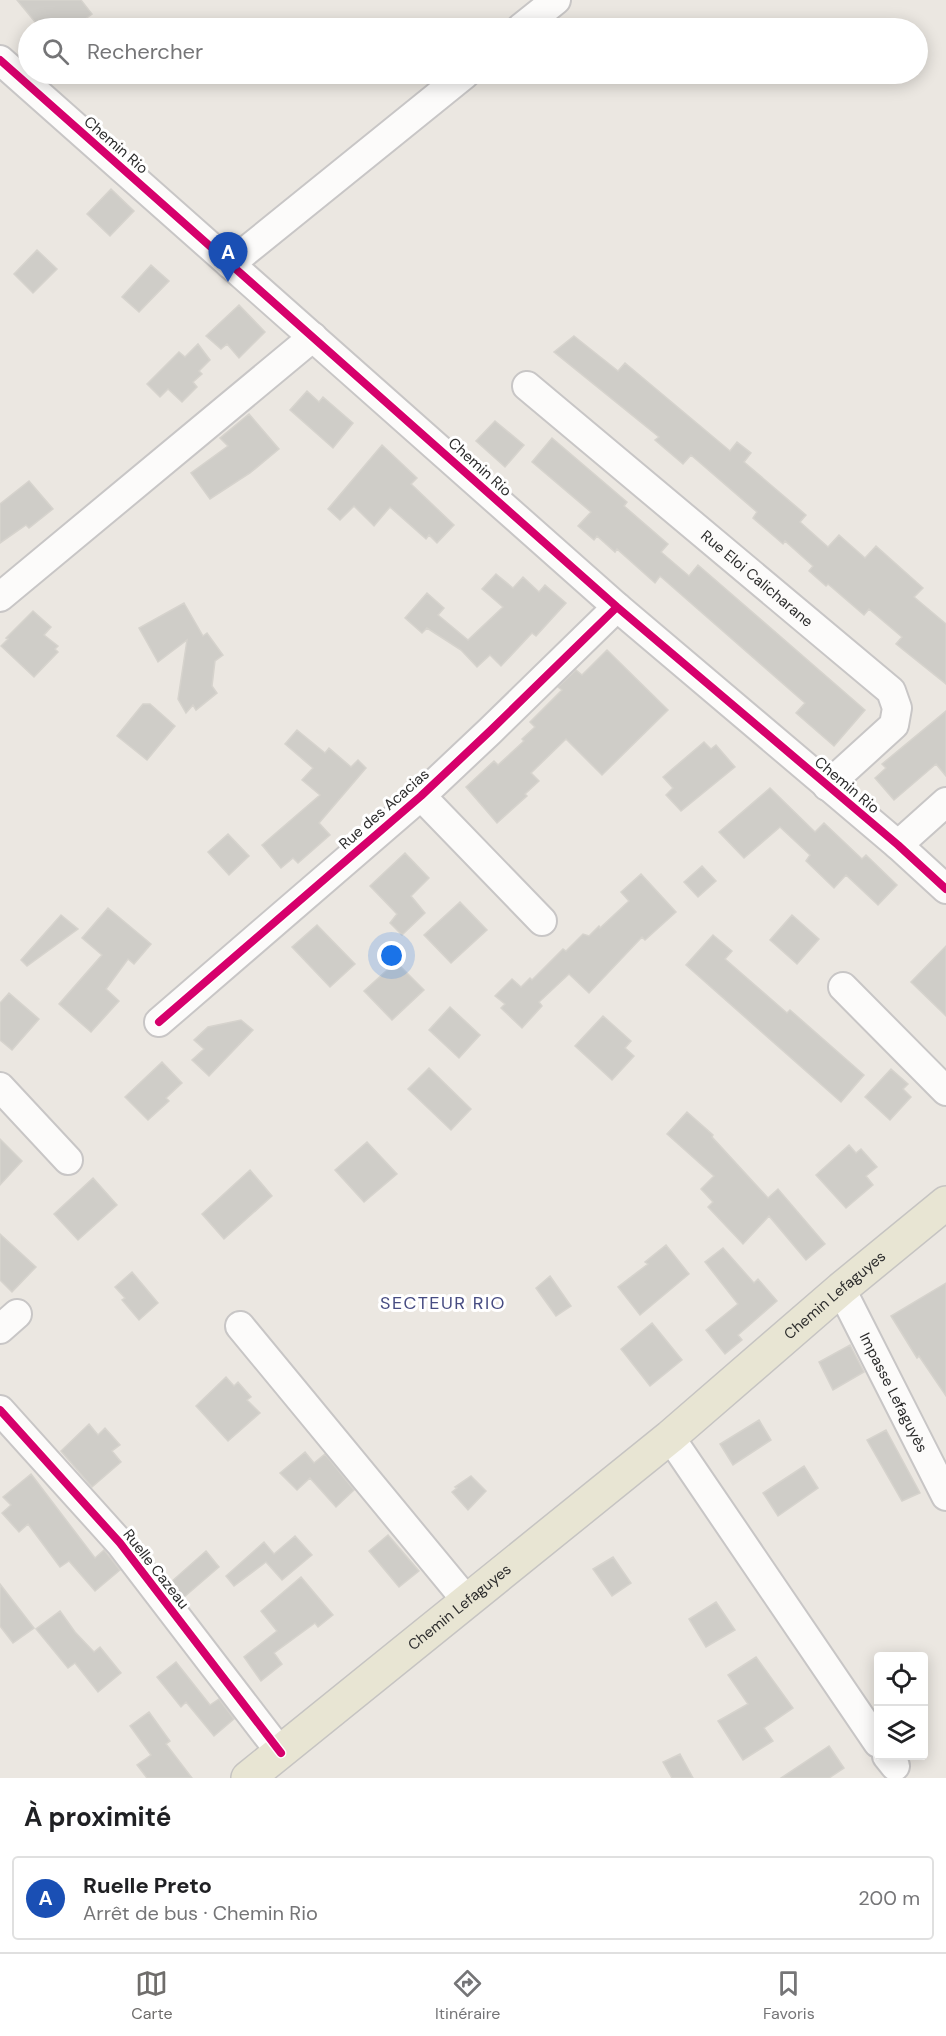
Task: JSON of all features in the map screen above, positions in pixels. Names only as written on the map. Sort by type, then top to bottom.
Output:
[{"type":"main road","name":"Chemin Lefaguyes","points":[[248,1778],[670,1437],[840,1289],[946,1203]]},
{"type":"street","points":[[534,18],[556,0]]},
{"type":"street","name":"Chemin Rio","points":[[3,68],[18,81]]},
{"type":"street","name":"Chemin Rio","points":[[22,84],[230,264],[617,607],[898,845],[946,889]]},
{"type":"street","points":[[230,264],[453,84]]},
{"type":"street","points":[[0,597],[313,337]]},
{"type":"street","name":"Rue Eloi Calicharane","points":[[527,386],[891,691],[897,708],[894,725],[827,786]]},
{"type":"street","name":"Rue des Acacias","points":[[159,1022],[421,796],[617,607]]},
{"type":"street","name":"Rue des Acacias","points":[[421,796],[542,921]]},
{"type":"street","points":[[898,845],[946,802]]},
{"type":"street","points":[[843,987],[946,1091]]},
{"type":"street","points":[[0,1087],[68,1160]]},
{"type":"street","name":"Impasse Lefaguyès","points":[[840,1289],[946,1496]]},
{"type":"street","points":[[240,1326],[467,1601]]},
{"type":"street","name":"Ruelle Cazeau","points":[[0,1410],[120,1543],[281,1753]]},
{"type":"street","points":[[670,1437],[874,1736]]},
{"type":"building","points":[[17,0],[81,0],[92,14],[87,18],[32,18]]},
{"type":"building","points":[[111,189],[134,211],[110,236],[87,214]]},
{"type":"building","points":[[37,250],[57,269],[33,293],[14,274]]},
{"type":"building","points":[[151,265],[169,281],[139,312],[122,297]]},
{"type":"building","points":[[239,305],[265,332],[239,358],[227,344],[221,349],[206,336]]},
{"type":"building","points":[[574,336],[618,371],[625,363],[730,451],[737,442],[751,453],[744,462],[806,515],[800,522],[828,547],[839,535],[865,558],[876,546],[923,588],[914,597],[946,624],[946,684],[896,644],[902,637],[869,609],[864,615],[809,571],[813,566],[785,541],[783,544],[753,518],[757,512],[691,455],[683,464],[655,440],[659,437],[554,352]]},
{"type":"building","points":[[198,344],[210,360],[199,371],[202,374],[193,382],[197,387],[182,402],[168,389],[160,397],[147,384],[179,352],[185,357]]},
{"type":"building","points":[[307,391],[319,402],[323,397],[353,423],[333,448],[290,410]]},
{"type":"building","points":[[249,414],[279,449],[250,473],[210,499],[191,473],[228,446],[220,438]]},
{"type":"building","points":[[495,421],[524,445],[505,467],[476,441]]},
{"type":"building","points":[[552,438],[627,502],[624,506],[668,544],[661,552],[689,576],[698,565],[865,710],[834,746],[796,713],[805,703],[660,576],[655,583],[617,549],[615,552],[597,536],[594,540],[578,526],[591,512],[532,462]]},
{"type":"building","points":[[382,445],[417,478],[411,484],[454,525],[437,543],[429,535],[426,539],[390,507],[374,526],[354,506],[340,520],[328,509]]},
{"type":"building","points":[[29,481],[53,509],[29,528],[26,525],[0,543],[0,504]]},
{"type":"building","points":[[496,574],[513,588],[523,577],[539,592],[545,585],[566,603],[536,636],[532,633],[501,666],[490,655],[477,667],[461,650],[427,628],[422,633],[405,618],[427,593],[444,608],[438,615],[468,640],[503,607],[482,589]]},
{"type":"building","points":[[184,603],[203,636],[207,633],[223,655],[215,661],[212,686],[217,693],[196,710],[193,705],[186,713],[178,699],[187,640],[158,662],[139,628]]},
{"type":"building","points":[[33,611],[51,627],[44,635],[58,646],[55,649],[58,652],[34,677],[1,646]]},
{"type":"building","points":[[607,650],[668,710],[602,775],[566,739],[531,773],[539,781],[525,794],[527,796],[497,823],[466,787],[494,761],[498,765],[524,741],[522,739],[535,727],[530,722],[562,690],[558,687],[576,670],[582,675]]},
{"type":"building","points":[[143,704],[150,704],[175,726],[147,760],[117,736]]},
{"type":"building","points":[[946,711],[946,776],[936,764],[894,800],[875,778],[886,768],[882,764]]},
{"type":"building","points":[[297,730],[325,753],[329,748],[351,767],[358,760],[366,768],[319,823],[330,835],[298,863],[293,858],[281,868],[262,845],[320,795],[302,780],[313,768],[285,744]]},
{"type":"building","points":[[704,742],[711,749],[716,745],[735,767],[681,811],[666,795],[673,788],[663,777]]},
{"type":"building","points":[[770,788],[815,832],[824,823],[862,859],[866,855],[897,885],[878,905],[846,875],[834,888],[806,861],[810,855],[780,827],[744,858],[719,832]]},
{"type":"building","points":[[228,834],[249,856],[229,875],[208,852]]},
{"type":"building","points":[[405,853],[429,878],[411,896],[425,913],[402,935],[390,923],[397,914],[370,886]]},
{"type":"building","points":[[702,866],[716,881],[698,897],[684,882]]},
{"type":"building","points":[[641,874],[676,912],[645,940],[642,937],[589,993],[569,974],[539,1002],[542,1006],[522,1028],[501,1008],[505,1004],[495,996],[512,979],[521,987],[530,978],[532,980],[563,949],[566,951],[583,934],[589,936],[599,926],[600,928],[629,901],[621,892]]},
{"type":"building","points":[[460,902],[487,930],[451,963],[424,935]]},
{"type":"building","points":[[108,908],[151,944],[134,964],[128,959],[106,989],[119,1001],[91,1032],[59,1004],[102,955],[82,938]]},
{"type":"building","points":[[61,915],[78,929],[27,966],[21,960]]},
{"type":"building","points":[[792,915],[819,939],[797,964],[770,940]]},
{"type":"building","points":[[317,925],[355,964],[330,987],[292,947]]},
{"type":"building","points":[[713,935],[732,951],[725,959],[787,1013],[790,1010],[864,1075],[841,1102],[686,965]]},
{"type":"building","points":[[946,946],[946,1016],[911,982]]},
{"type":"building","points":[[396,962],[424,990],[392,1020],[364,991]]},
{"type":"building","points":[[9,993],[39,1019],[12,1050],[0,1040],[0,1003]]},
{"type":"building","points":[[450,1007],[480,1035],[459,1058],[429,1030]]},
{"type":"building","points":[[603,1016],[631,1041],[625,1048],[634,1056],[612,1080],[575,1046]]},
{"type":"building","points":[[241,1020],[253,1030],[209,1076],[192,1060],[204,1049],[194,1040],[208,1027]]},
{"type":"building","points":[[162,1062],[182,1083],[166,1098],[169,1101],[148,1120],[125,1097]]},
{"type":"building","points":[[429,1068],[471,1109],[451,1130],[408,1089]]},
{"type":"building","points":[[891,1069],[908,1084],[903,1089],[911,1097],[890,1120],[865,1097]]},
{"type":"building","points":[[687,1112],[713,1135],[712,1137],[768,1198],[778,1189],[825,1244],[806,1260],[769,1216],[743,1244],[708,1207],[713,1202],[701,1189],[714,1176],[667,1134]]},
{"type":"building","points":[[0,1139],[22,1161],[0,1185]]},
{"type":"building","points":[[367,1142],[397,1174],[364,1202],[335,1170]]},
{"type":"building","points":[[849,1145],[856,1153],[861,1149],[877,1167],[866,1176],[873,1185],[846,1208],[816,1175]]},
{"type":"building","points":[[250,1170],[272,1196],[224,1239],[202,1214]]},
{"type":"building","points":[[93,1178],[117,1205],[78,1240],[54,1214]]},
{"type":"building","points":[[0,1234],[36,1267],[12,1292],[0,1280]]},
{"type":"building","points":[[666,1245],[689,1274],[640,1315],[618,1287],[648,1264],[645,1262]]},
{"type":"building","points":[[723,1248],[754,1283],[758,1279],[777,1301],[738,1335],[742,1340],[725,1354],[706,1330],[738,1304],[705,1262]]},
{"type":"building","points":[[132,1272],[158,1303],[139,1320],[122,1300],[125,1298],[115,1287]]},
{"type":"building","points":[[550,1276],[571,1306],[556,1316],[536,1288]]},
{"type":"building","points":[[946,1283],[946,1396],[919,1356],[917,1358],[891,1316]]},
{"type":"building","points":[[652,1323],[682,1360],[650,1386],[621,1349]]},
{"type":"building","points":[[850,1345],[864,1372],[833,1390],[819,1362]]},
{"type":"building","points":[[226,1377],[234,1386],[238,1382],[251,1397],[247,1400],[260,1413],[228,1441],[196,1406]]},
{"type":"building","points":[[759,1420],[771,1440],[733,1465],[720,1444]]},
{"type":"building","points":[[89,1424],[98,1435],[105,1428],[120,1445],[112,1451],[121,1462],[92,1487],[61,1451]]},
{"type":"building","points":[[886,1430],[920,1493],[902,1501],[867,1440]]},
{"type":"building","points":[[305,1452],[314,1463],[325,1454],[354,1490],[336,1507],[310,1478],[297,1490],[280,1473]]},
{"type":"building","points":[[804,1466],[818,1488],[778,1516],[763,1493]]},
{"type":"building","points":[[31,1474],[95,1558],[104,1550],[120,1570],[95,1591],[69,1561],[60,1567],[28,1524],[19,1532],[2,1513],[11,1505],[3,1497]]},
{"type":"building","points":[[471,1476],[486,1491],[468,1510],[452,1492],[457,1488],[455,1487]]},
{"type":"building","points":[[388,1535],[419,1571],[399,1587],[369,1551]]},
{"type":"building","points":[[295,1536],[312,1555],[282,1580],[266,1562],[234,1586],[226,1576],[264,1542],[274,1554]]},
{"type":"building","points":[[206,1551],[219,1567],[183,1598],[171,1582]]},
{"type":"building","points":[[613,1557],[631,1583],[612,1596],[593,1569]]},
{"type":"building","points":[[301,1577],[333,1615],[318,1627],[315,1623],[274,1653],[282,1664],[261,1681],[244,1657],[277,1631],[261,1611]]},
{"type":"building","points":[[0,1584],[34,1628],[13,1643],[0,1626]]},
{"type":"building","points":[[716,1602],[735,1630],[706,1647],[689,1619]]},
{"type":"building","points":[[60,1611],[75,1632],[94,1652],[100,1647],[121,1673],[98,1692],[75,1663],[68,1668],[36,1629]]},
{"type":"building","points":[[756,1657],[793,1708],[764,1728],[773,1741],[743,1760],[718,1721],[748,1704],[728,1675]]},
{"type":"building","points":[[176,1662],[210,1705],[219,1699],[234,1719],[214,1736],[186,1702],[181,1707],[157,1677]]},
{"type":"building","points":[[149,1712],[170,1741],[166,1744],[192,1778],[147,1778],[137,1765],[151,1755],[130,1726]]},
{"type":"building","points":[[829,1746],[844,1768],[829,1778],[781,1778]]},
{"type":"building","points":[[680,1754],[693,1778],[672,1778],[663,1762]]},
{"type":"cycle path","points":[[0,60],[18,76]]},
{"type":"cycle path","points":[[27,84],[617,607],[898,845],[946,889]]},
{"type":"cycle path","points":[[159,1022],[421,796],[617,607]]},
{"type":"cycle path","points":[[0,1410],[120,1543],[281,1753]]},
{"type":"place","name":"Ruelle Preto","points":[[228,282]]},
{"type":"district","name":"SECTEUR RIO","points":[[443,1303]]}]
